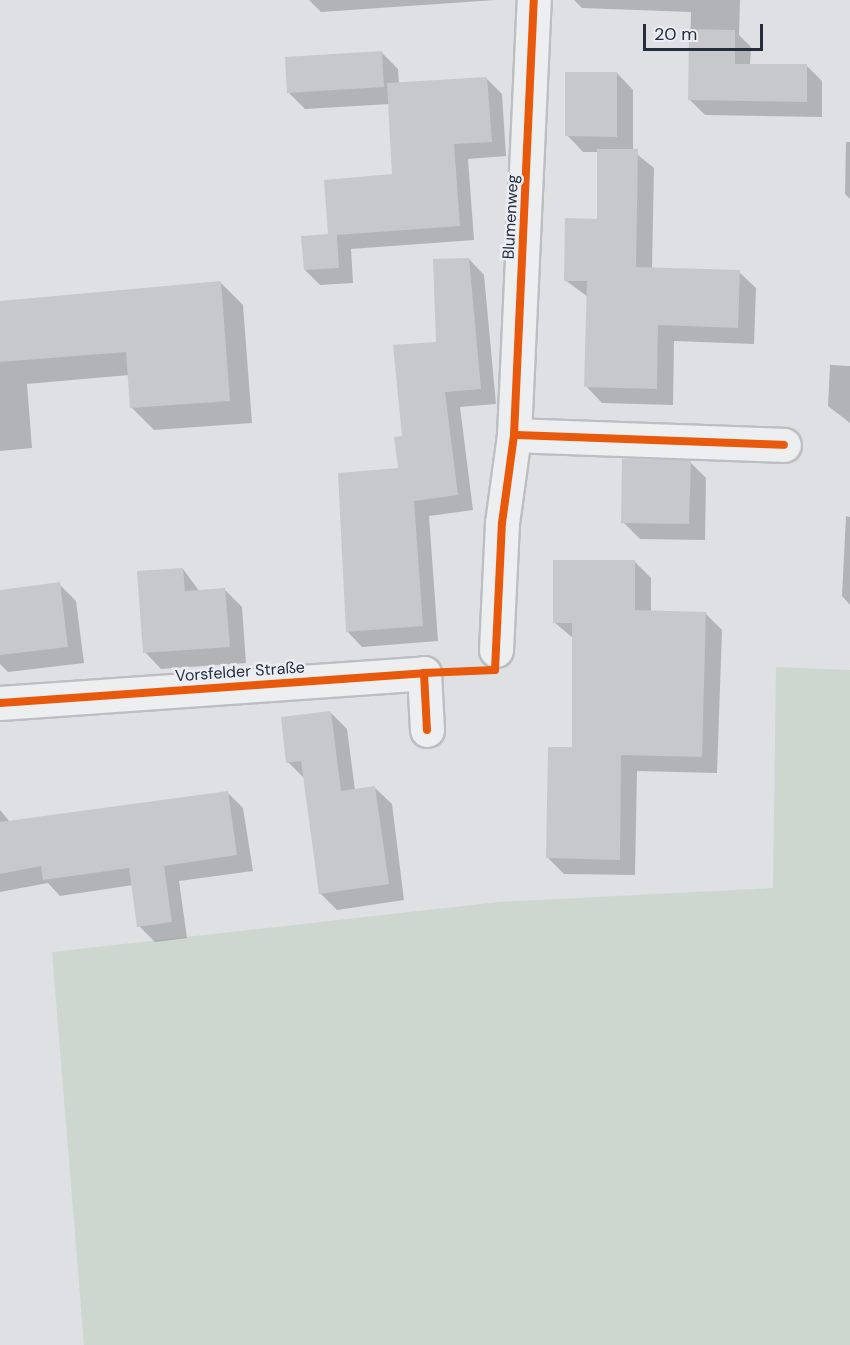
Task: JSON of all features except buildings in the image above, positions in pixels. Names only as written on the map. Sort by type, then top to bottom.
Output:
[{"type":"street","name":"Blumenweg","points":[[496,650],[502,523],[514,435],[534,0]]},
{"type":"street","points":[[514,435],[784,445]]},
{"type":"street","name":"Vorsfelder Straße","points":[[0,703],[424,672],[427,730]]},
{"type":"shaded area","points":[[776,667],[850,670],[850,1345],[84,1345],[52,952],[499,902],[773,888]]},
{"type":"cycle path","points":[[424,673],[495,670],[502,523],[514,435],[534,0]]},
{"type":"cycle path","points":[[514,435],[784,445]]},
{"type":"cycle path","points":[[0,703],[424,673],[427,730]]}]
